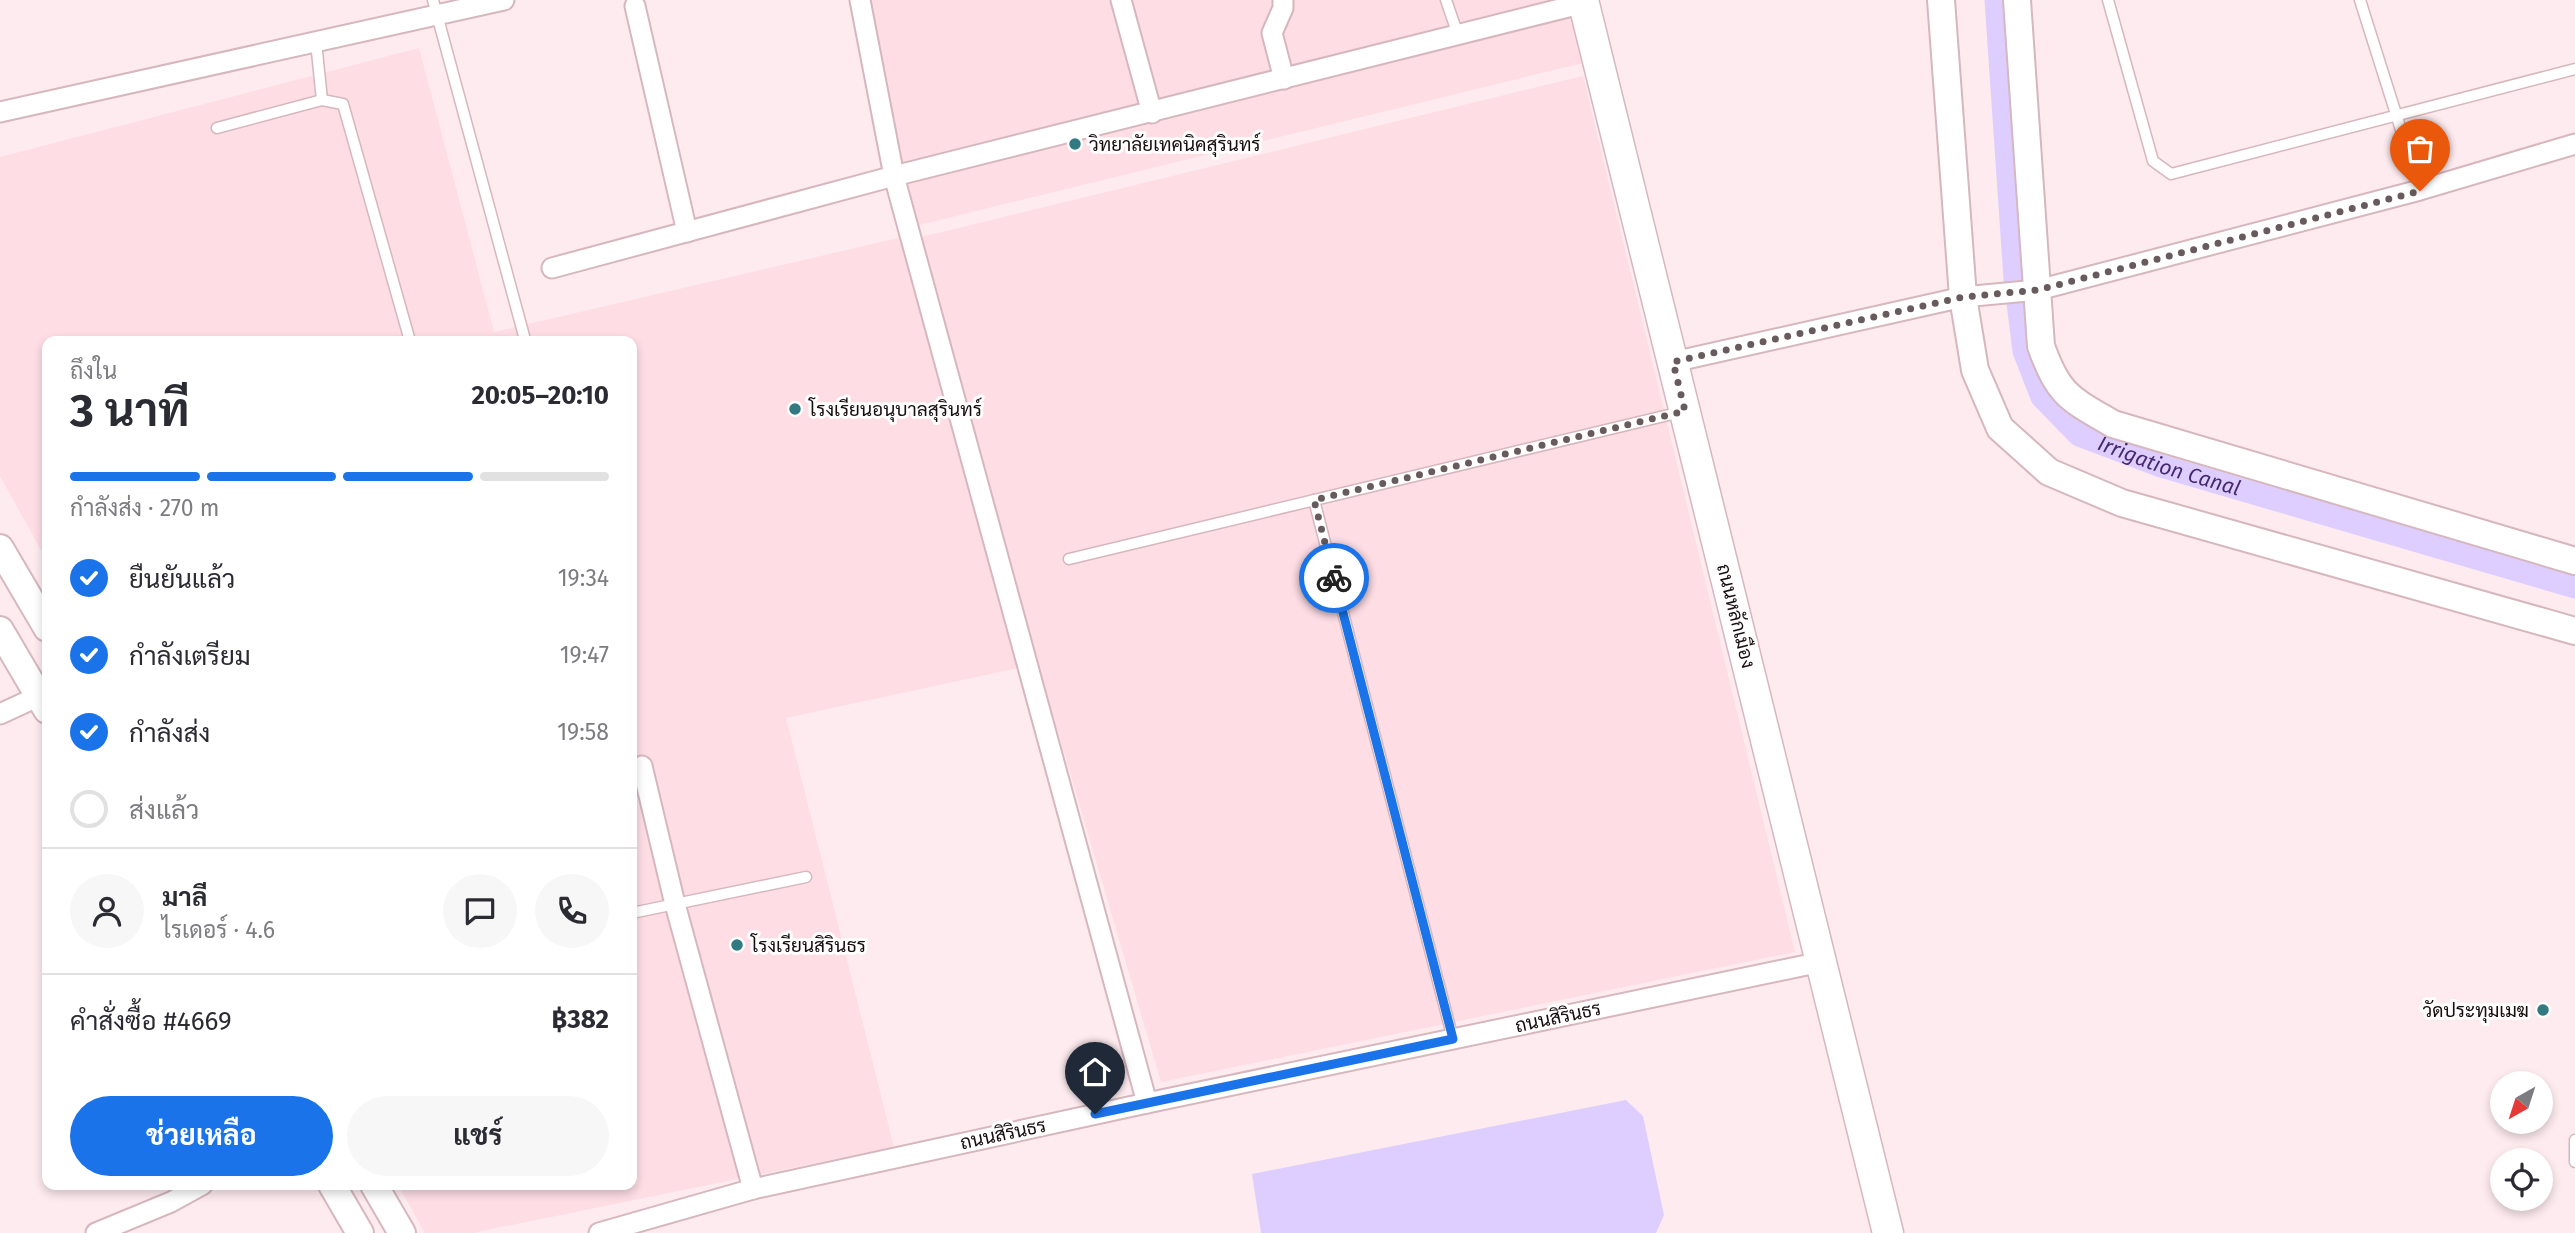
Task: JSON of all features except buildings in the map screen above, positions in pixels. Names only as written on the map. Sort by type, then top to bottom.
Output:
[{"type":"main road","name":"ถนนหลักเมือง","points":[[1584,2],[1888,1233]]},
{"type":"street","points":[[0,112],[316,42],[434,8],[504,0]]},
{"type":"street","points":[[860,0],[894,176],[1147,1102]]},
{"type":"street","points":[[1121,0],[1152,113]]},
{"type":"street","points":[[1283,0],[1283,8],[1272,33],[1284,79]]},
{"type":"street","points":[[1941,0],[1963,297],[1975,370],[2000,428],[2049,472],[2122,503],[2575,631]]},
{"type":"street","points":[[2017,0],[2041,346],[2052,377],[2074,402],[2113,424],[2575,561]]},
{"type":"street","points":[[552,268],[894,176],[1584,2]]},
{"type":"street","points":[[635,6],[687,232]]},
{"type":"street","points":[[1673,362],[1963,297],[2038,290],[2420,191],[2575,144]]},
{"type":"street","points":[[0,548],[42,619]]},
{"type":"street","points":[[0,630],[42,701]]},
{"type":"street","points":[[0,714],[42,703]]},
{"type":"street","points":[[642,766],[675,904],[752,1189]]},
{"type":"street","name":"ถนนสิรินธร","points":[[599,1233],[752,1189],[1147,1102],[1821,962]]},
{"type":"street","points":[[96,1233],[193,1190]]},
{"type":"street","points":[[335,1190],[360,1233]]},
{"type":"street","points":[[377,1190],[402,1233]]},
{"type":"lane","points":[[1446,0],[1458,35]]},
{"type":"lane","points":[[2108,0],[2153,160],[2171,174],[2397,118],[2575,69]]},
{"type":"lane","points":[[2360,0],[2420,191]]},
{"type":"lane","points":[[434,8],[524,336]]},
{"type":"lane","points":[[316,42],[322,100]]},
{"type":"lane","points":[[217,128],[322,100],[343,104],[409,336]]},
{"type":"lane","points":[[1069,559],[1685,411]]},
{"type":"lane","points":[[1314,500],[1453,1039]]},
{"type":"lane","points":[[637,912],[806,877]]},
{"type":"lane","points":[[2575,1140],[2575,1162]]},
{"type":"shaded area","name":"วิทยาลัยเทคนิคสุรินทร์","points":[[859,0],[1570,0],[1587,62],[919,225]]},
{"type":"shaded area","points":[[419,48],[494,332],[911,235],[913,239],[1583,76],[1795,952],[1161,1082],[915,246],[1027,666],[786,718],[894,1147],[472,1233],[425,1233],[401,1190],[637,1190],[637,336],[42,336],[42,552],[0,476],[0,157]]},
{"type":"shaded area","points":[[1626,1100],[1643,1116],[1664,1215],[1656,1233],[1261,1233],[1252,1174]]},
{"type":"waterway","name":"Irrigation Canal","points":[[1996,0],[2015,279],[2024,351],[2042,397],[2079,435],[2161,466],[2575,587]]},
{"type":"way so far","points":[[1334,578],[1314,500],[1685,411],[1673,362],[1963,297],[2038,290],[2420,191]]},
{"type":"place","name":"วิทยาลัยเทคนิคสุรินทร์","points":[[1075,144]]},
{"type":"place","name":"โรงเรียนอนุบาลสุรินทร์","points":[[795,409]]},
{"type":"place","name":"โรงเรียนสิรินธร","points":[[737,945]]},
{"type":"place","name":"วัดประทุมเมฆ","points":[[2543,1010]]},
{"type":"route","points":[[1095,1114],[1453,1039],[1334,578]]}]
